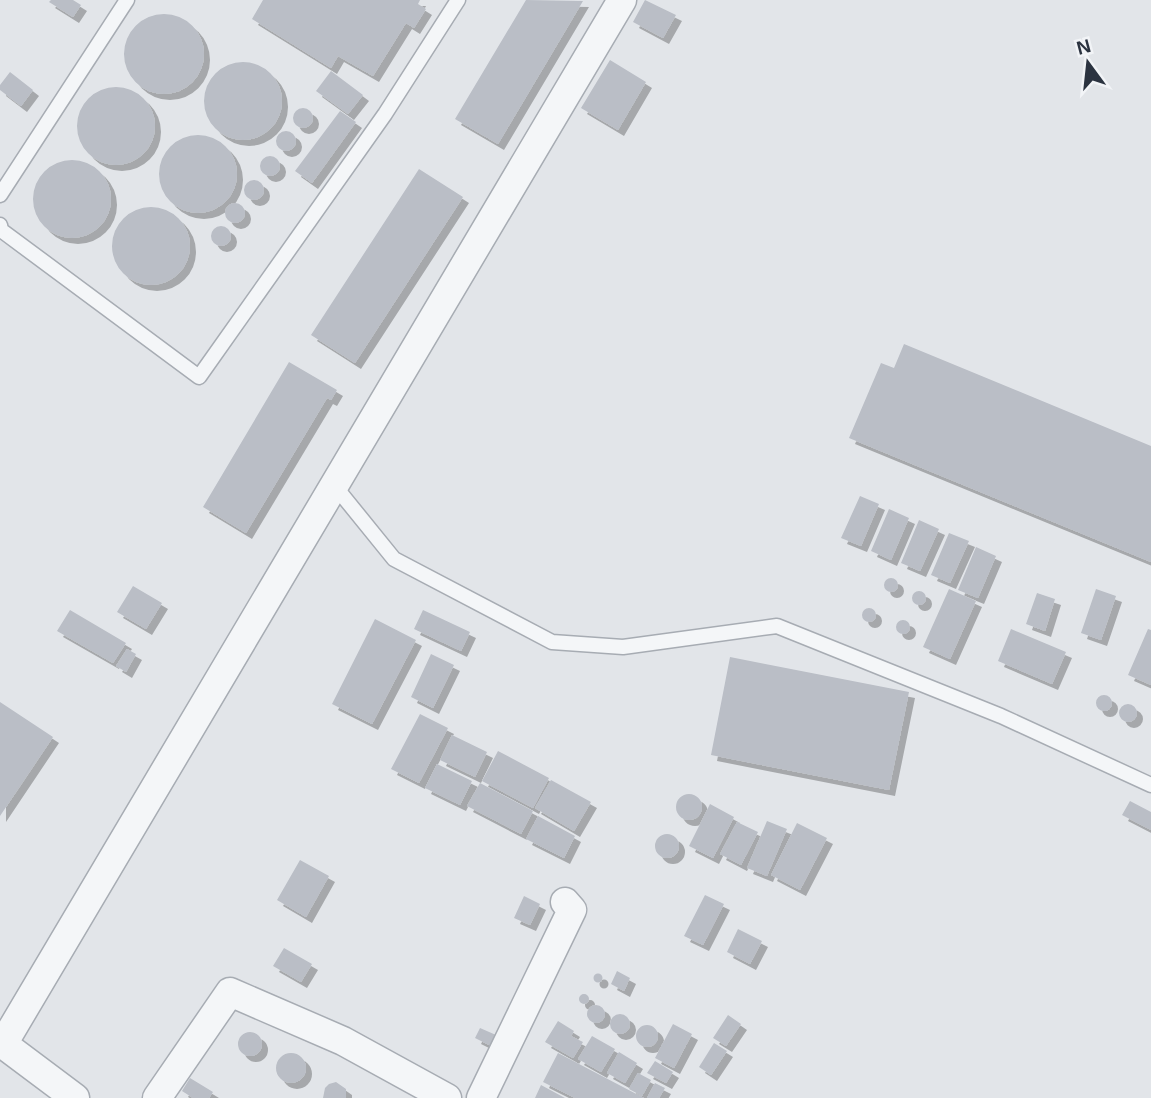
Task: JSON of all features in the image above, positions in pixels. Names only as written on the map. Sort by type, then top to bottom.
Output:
[{"type":"street","points":[[75,1098],[1,1047],[622,0]]},
{"type":"street","points":[[481,1098],[572,910],[565,902]]},
{"type":"street","points":[[157,1098],[230,992],[343,1041],[447,1098]]},
{"type":"lane","points":[[0,195],[127,0]]},
{"type":"lane","points":[[0,225],[1,230],[199,377],[385,114],[458,0]]},
{"type":"lane","points":[[334,485],[394,559],[552,642],[623,647],[777,626],[1001,716],[1151,785]]},
{"type":"building","points":[[73,0],[81,5],[73,17],[49,2]]},
{"type":"building","points":[[263,0],[420,0],[418,4],[426,9],[414,28],[406,23],[373,76],[338,56],[331,68],[252,19]]},
{"type":"building","points":[[526,0],[583,1],[498,144],[455,119]]},
{"type":"building","points":[[645,0],[676,15],[663,38],[633,22]]},
{"type":"building","points":[[164,14],[179,17],[192,26],[201,39],[204,54],[201,69],[192,82],[179,91],[164,94],[149,91],[136,82],[127,69],[124,54],[127,39],[136,26],[149,17]]},
{"type":"building","points":[[610,60],[646,82],[618,130],[581,108]]},
{"type":"building","points":[[235,62],[251,62],[265,68],[276,79],[282,93],[282,109],[276,123],[265,134],[251,140],[235,140],[221,134],[210,123],[204,109],[204,93],[210,79],[221,68]]},
{"type":"building","points":[[331,71],[363,95],[348,114],[316,91]]},
{"type":"building","points":[[10,72],[33,90],[21,106],[0,90],[0,85]]},
{"type":"building","points":[[108,87],[124,87],[138,93],[149,104],[155,118],[155,134],[149,148],[138,159],[124,165],[108,165],[94,159],[83,148],[77,134],[77,118],[83,104],[94,93]]},
{"type":"building","points":[[303,108],[310,111],[313,118],[310,125],[303,128],[296,125],[293,118],[296,111]]},
{"type":"building","points":[[340,111],[356,122],[312,183],[295,171]]},
{"type":"building","points":[[286,131],[293,134],[296,141],[293,148],[286,151],[279,148],[276,141],[279,134]]},
{"type":"building","points":[[190,135],[206,135],[220,141],[231,152],[237,166],[237,182],[231,196],[220,207],[206,213],[190,213],[176,207],[165,196],[159,182],[159,166],[165,152],[176,141]]},
{"type":"building","points":[[270,156],[277,159],[280,166],[277,173],[270,176],[263,173],[260,166],[263,159]]},
{"type":"building","points":[[64,160],[80,160],[94,166],[105,177],[111,191],[111,207],[105,221],[94,232],[80,238],[64,238],[50,232],[39,221],[33,207],[33,191],[39,177],[50,166]]},
{"type":"building","points":[[419,169],[463,197],[355,363],[311,335]]},
{"type":"building","points":[[254,180],[261,183],[264,190],[261,197],[254,200],[247,197],[244,190],[247,183]]},
{"type":"building","points":[[235,203],[242,206],[245,213],[242,220],[235,223],[228,220],[225,213],[228,206]]},
{"type":"building","points":[[143,207],[159,207],[173,213],[184,224],[190,238],[190,254],[184,268],[173,279],[159,285],[143,285],[129,279],[118,268],[112,254],[112,238],[118,224],[129,213]]},
{"type":"building","points":[[221,226],[228,229],[231,236],[228,243],[221,246],[214,243],[211,236],[214,229]]},
{"type":"building","points":[[904,344],[1151,446],[1151,562],[849,438],[881,363],[894,368]]},
{"type":"building","points":[[289,362],[337,390],[331,400],[327,398],[246,533],[203,507]]},
{"type":"building","points":[[860,496],[879,504],[861,546],[841,538]]},
{"type":"building","points":[[889,509],[909,518],[891,560],[871,551]]},
{"type":"building","points":[[919,520],[939,529],[920,571],[901,563]]},
{"type":"building","points":[[949,533],[969,541],[950,583],[931,575]]},
{"type":"building","points":[[976,547],[996,556],[978,598],[958,590]]},
{"type":"building","points":[[888,578],[894,578],[898,585],[894,592],[888,592],[884,588],[884,582]]},
{"type":"building","points":[[133,586],[162,603],[146,629],[117,612]]},
{"type":"building","points":[[949,589],[976,601],[950,659],[923,647]]},
{"type":"building","points":[[1096,589],[1116,596],[1101,640],[1081,633]]},
{"type":"building","points":[[919,591],[924,593],[924,603],[919,605],[914,603],[912,598],[914,593]]},
{"type":"building","points":[[1037,593],[1055,599],[1045,631],[1026,624]]},
{"type":"building","points":[[866,608],[872,608],[876,615],[872,622],[866,622],[862,618],[862,612]]},
{"type":"building","points":[[70,610],[126,643],[113,663],[57,631]]},
{"type":"building","points":[[423,610],[470,632],[461,651],[414,629]]},
{"type":"building","points":[[375,619],[416,640],[372,724],[332,704]]},
{"type":"building","points":[[903,620],[908,622],[908,632],[903,634],[898,632],[896,627],[898,622]]},
{"type":"building","points":[[1011,629],[1066,652],[1052,684],[998,661]]},
{"type":"building","points":[[1148,629],[1151,630],[1151,685],[1128,675]]},
{"type":"building","points":[[127,649],[136,654],[126,672],[116,666]]},
{"type":"building","points":[[431,654],[454,665],[433,708],[411,697]]},
{"type":"building","points":[[730,657],[909,692],[889,790],[711,755]]},
{"type":"building","points":[[1101,695],[1107,695],[1112,703],[1110,709],[1101,711],[1096,706],[1096,700]]},
{"type":"building","points":[[0,702],[53,737],[0,816]]},
{"type":"building","points":[[1128,704],[1134,707],[1137,713],[1134,719],[1128,722],[1122,719],[1119,713],[1122,707]]},
{"type":"building","points":[[420,714],[448,728],[419,783],[391,769]]},
{"type":"building","points":[[452,735],[487,752],[475,777],[440,760]]},
{"type":"building","points":[[498,751],[549,778],[533,808],[482,781]]},
{"type":"building","points":[[437,764],[472,781],[460,805],[425,788]]},
{"type":"building","points":[[551,780],[591,802],[574,831],[535,808]]},
{"type":"building","points":[[480,783],[533,811],[521,834],[467,806]]},
{"type":"building","points":[[689,794],[698,798],[702,807],[698,816],[689,820],[680,816],[676,807],[680,798]]},
{"type":"building","points":[[1130,801],[1151,812],[1151,830],[1122,815]]},
{"type":"building","points":[[710,804],[734,817],[713,858],[689,846]]},
{"type":"building","points":[[538,816],[575,836],[564,858],[526,839]]},
{"type":"building","points":[[767,821],[787,829],[767,876],[747,868]]},
{"type":"building","points":[[737,822],[758,832],[741,865],[720,854]]},
{"type":"building","points":[[797,823],[827,838],[800,890],[771,875]]},
{"type":"building","points":[[667,834],[678,841],[679,846],[672,857],[667,858],[656,851],[655,846],[662,835]]},
{"type":"building","points":[[300,860],[329,876],[306,917],[277,900]]},
{"type":"building","points":[[705,895],[724,904],[703,945],[684,936]]},
{"type":"building","points":[[524,896],[540,904],[530,925],[514,918]]},
{"type":"building","points":[[738,929],[762,941],[750,964],[727,952]]},
{"type":"building","points":[[284,948],[312,964],[301,982],[273,966]]},
{"type":"building","points":[[617,971],[630,978],[624,991],[611,984]]},
{"type":"building","points":[[598,973],[603,978],[598,983],[593,978]]},
{"type":"building","points":[[584,994],[588,995],[588,1003],[584,1004],[580,1003],[579,999],[580,995]]},
{"type":"building","points":[[596,1005],[602,1008],[605,1014],[602,1020],[596,1023],[590,1020],[587,1014],[590,1008]]},
{"type":"building","points":[[616,1014],[624,1014],[630,1024],[624,1034],[616,1034],[610,1028],[610,1020]]},
{"type":"building","points":[[728,1015],[741,1024],[726,1046],[713,1038]]},
{"type":"building","points":[[558,1021],[574,1031],[571,1036],[583,1042],[573,1058],[545,1042]]},
{"type":"building","points":[[673,1024],[692,1034],[674,1068],[655,1058]]},
{"type":"building","points":[[647,1025],[655,1028],[658,1036],[655,1044],[647,1047],[639,1044],[636,1036],[639,1028]]},
{"type":"building","points":[[480,1028],[496,1035],[491,1046],[475,1038]]},
{"type":"building","points":[[250,1032],[261,1039],[262,1044],[255,1055],[250,1056],[239,1049],[238,1044],[245,1033]]},
{"type":"building","points":[[592,1036],[615,1049],[601,1072],[578,1059]]},
{"type":"building","points":[[714,1043],[727,1051],[711,1075],[699,1067]]},
{"type":"building","points":[[619,1052],[637,1063],[625,1083],[607,1073]]},
{"type":"building","points":[[291,1053],[297,1054],[305,1062],[305,1074],[297,1082],[291,1083],[285,1082],[277,1074],[276,1068],[277,1062],[285,1054]]},
{"type":"building","points":[[558,1053],[644,1098],[575,1098],[543,1082]]},
{"type":"building","points":[[655,1061],[673,1072],[666,1083],[647,1073]]},
{"type":"building","points":[[638,1073],[651,1080],[642,1096],[629,1089]]},
{"type":"building","points":[[190,1078],[213,1092],[209,1098],[193,1098],[182,1091]]},
{"type":"building","points":[[336,1082],[346,1089],[346,1098],[323,1098],[325,1088]]},
{"type":"building","points":[[655,1083],[665,1088],[659,1098],[647,1098]]},
{"type":"building","points":[[541,1085],[565,1098],[535,1098]]}]
